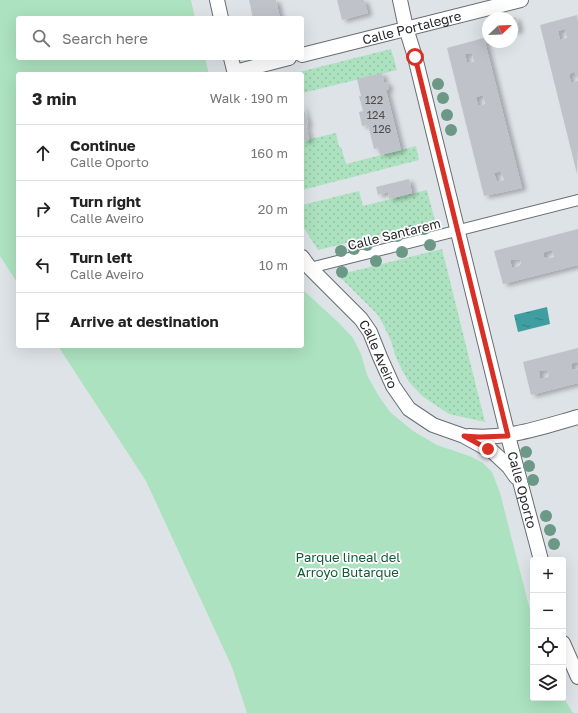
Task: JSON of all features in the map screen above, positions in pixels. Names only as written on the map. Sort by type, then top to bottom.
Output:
[{"type":"street","points":[[217,0],[221,16]]},
{"type":"street","name":"Calle Oporto","points":[[400,0],[508,436],[540,557]]},
{"type":"street","name":"Calle Portalegre","points":[[304,54],[521,0]]},
{"type":"street","points":[[232,60],[235,72]]},
{"type":"street","points":[[239,72],[282,60]]},
{"type":"street","name":"Calle Santarem","points":[[310,268],[578,200]]},
{"type":"street","name":"Calle Aveiro","points":[[304,260],[310,268],[361,319],[366,326],[393,386],[409,409],[432,425],[464,436],[498,455],[521,482]]},
{"type":"street","name":"Calle Aveiro","points":[[464,436],[508,436],[578,417]]},
{"type":"street","points":[[566,650],[578,677]]},
{"type":"green space","points":[[0,0],[191,0],[195,16],[16,16],[16,60],[206,60],[208,72],[16,72],[16,281],[0,256]]},
{"type":"green space","points":[[391,49],[397,70],[304,93],[304,72],[299,72]]},
{"type":"green space","points":[[336,133],[339,147],[341,147],[346,164],[416,146],[419,160],[304,189],[304,141]]},
{"type":"green space","points":[[427,190],[435,221],[318,250],[304,228],[304,205],[359,191],[363,206]]},
{"type":"green space","points":[[442,249],[485,422],[449,414],[422,396],[409,382],[401,368],[391,341],[378,315],[338,275]]},
{"type":"green space","name":"Parque lineal del Arroyo Butarque","points":[[304,291],[353,338],[361,354],[367,375],[378,395],[390,412],[413,431],[437,445],[472,457],[483,463],[492,472],[500,493],[530,610],[530,701],[566,701],[573,713],[247,713],[232,667],[146,481],[59,348],[304,348]]},
{"type":"water","points":[[547,307],[550,324],[518,332],[514,315]]},
{"type":"building","points":[[249,0],[276,0],[280,16],[253,16]]},
{"type":"building","points":[[337,0],[364,0],[368,13],[342,20]]},
{"type":"building","points":[[577,15],[578,80],[575,72],[569,74],[571,83],[578,81],[577,174],[540,25]],"holes":[[[565,29],[567,38],[560,40],[558,31]]]},
{"type":"building","points":[[482,39],[482,48],[487,48],[522,188],[484,196],[447,48]],"holes":[[[472,53],[474,62],[467,63],[465,54]],[[483,95],[485,104],[478,106],[476,97]],[[501,171],[504,180],[497,182],[494,173]]]},
{"type":"building","points":[[382,73],[384,83],[387,82],[389,89],[386,90],[401,150],[380,155],[378,148],[374,149],[368,125],[362,126],[359,112],[363,111],[357,79]]},
{"type":"building","points":[[304,109],[308,124],[306,125],[309,140],[304,141]]},
{"type":"building","points":[[409,179],[412,193],[389,199],[388,192],[378,195],[376,187]]},
{"type":"building","points":[[578,229],[578,265],[503,284],[494,251]],"holes":[[[552,250],[554,257],[547,259],[544,257],[543,254],[545,252]],[[518,259],[521,263],[519,266],[512,268],[510,260]]]},
{"type":"building","points":[[578,348],[578,362],[571,365],[572,369],[578,369],[578,383],[531,395],[523,362]],"holes":[[[539,371],[548,371],[548,377],[540,379]]]},
{"type":"route","points":[[415,57],[508,436],[464,436],[488,449]]}]
